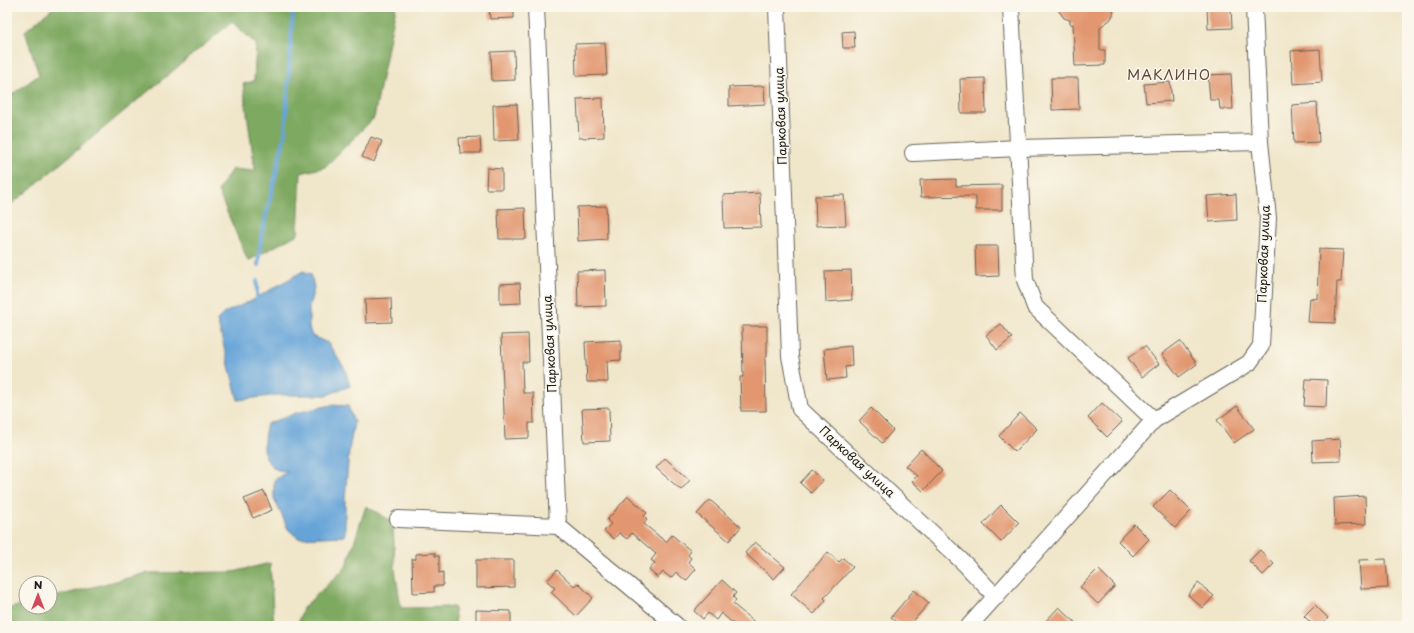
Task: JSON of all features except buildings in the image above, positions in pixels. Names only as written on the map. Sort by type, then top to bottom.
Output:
[{"type":"street","name":"Парковая улица","points":[[536,7],[558,526]]},
{"type":"street","name":"Парковая улица","points":[[777,7],[790,356],[800,409],[964,564],[996,597]]},
{"type":"street","points":[[1011,7],[1025,280],[1035,307],[1154,420]]},
{"type":"street","name":"Парковая улица","points":[[968,626],[996,597],[1154,420],[1249,363],[1261,346],[1268,218],[1260,142],[1254,7]]},
{"type":"street","points":[[914,153],[1019,148],[1260,142]]},
{"type":"street","points":[[398,519],[558,526],[677,626]]},
{"type":"green space","points":[[54,7],[396,7],[374,118],[325,167],[301,173],[298,234],[248,261],[218,191],[232,169],[255,171],[243,84],[254,81],[256,44],[232,22],[7,208],[7,98],[39,75],[25,31]]},
{"type":"green space","points":[[366,506],[393,522],[395,569],[401,608],[454,607],[456,626],[297,626],[303,608],[346,567]]},
{"type":"green space","points":[[270,563],[274,626],[7,626],[7,609],[18,606],[18,615],[58,615],[58,596],[147,573],[233,572]]},
{"type":"water","points":[[303,271],[311,274],[314,288],[309,307],[309,328],[312,336],[328,343],[345,369],[350,386],[327,395],[279,395],[238,400],[217,320],[224,313],[253,300]]},
{"type":"water","points":[[331,405],[348,406],[354,422],[349,451],[345,499],[345,536],[298,538],[288,529],[274,498],[274,480],[288,471],[277,470],[267,460],[264,449],[264,436],[267,424],[296,413]]},
{"type":"waterway","points":[[258,265],[261,238],[285,134],[293,7]]},
{"type":"waterway","points":[[257,281],[257,302]]},
{"type":"district","name":"МАКЛИНО","points":[[1169,75]]}]
